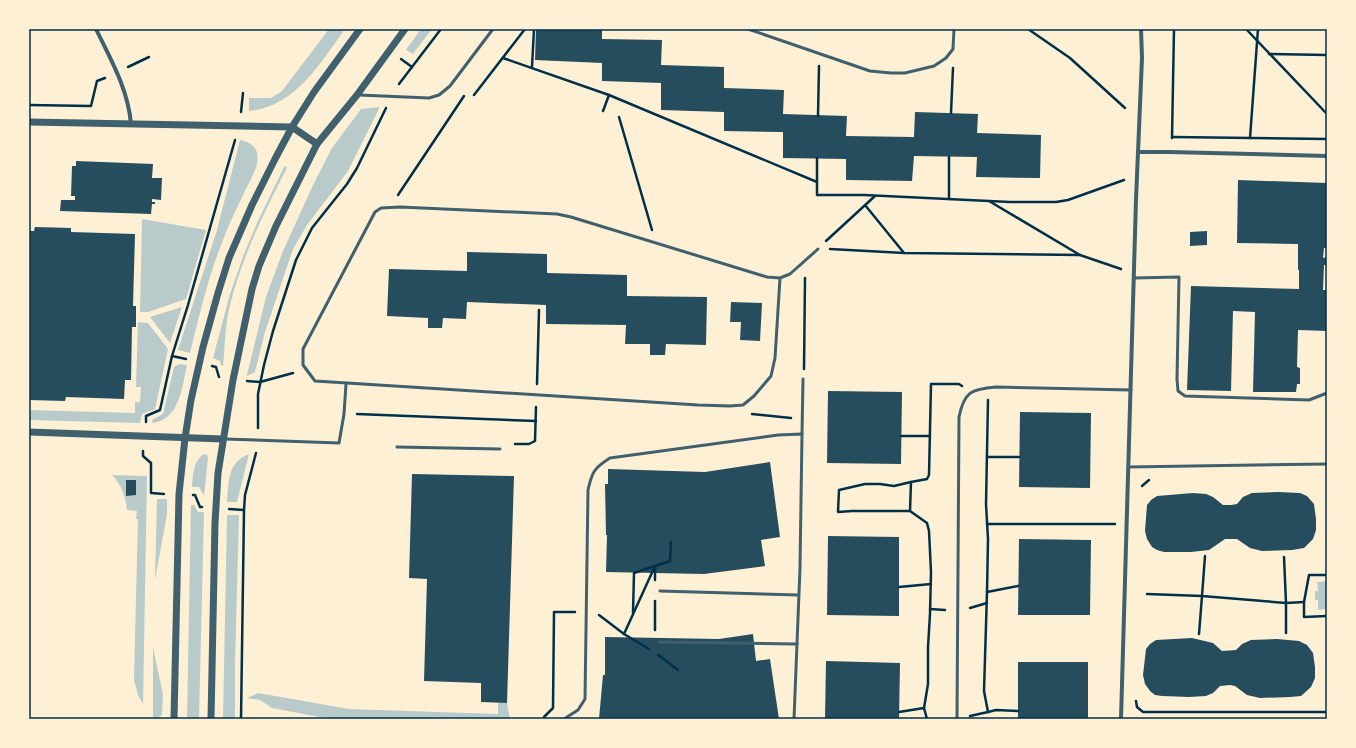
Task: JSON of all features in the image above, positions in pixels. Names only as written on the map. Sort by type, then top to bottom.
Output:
[{"type":"street","points":[[96,29],[124,87],[131,124]]},
{"type":"street","points":[[174,719],[179,494],[185,438],[200,363],[223,276],[252,205],[292,127],[314,92],[360,29]]},
{"type":"street","points":[[211,719],[218,473],[233,380],[248,308],[259,266],[276,226],[317,144],[357,95],[405,29]]},
{"type":"street","points":[[1121,719],[1142,58],[1141,29]]},
{"type":"street","points":[[29,122],[292,127],[317,144]]},
{"type":"street","points":[[1138,152],[1327,156]]},
{"type":"street","points":[[29,432],[223,439]]},
{"type":"lane","points":[[357,95],[428,98],[439,95],[450,86],[493,29]]},
{"type":"lane","points":[[748,29],[870,71],[905,72],[934,66],[946,58],[953,49],[954,29]]},
{"type":"lane","points":[[780,278],[775,358],[771,376],[754,396],[743,405],[730,406],[346,384],[315,381],[303,365],[303,349],[375,212],[381,208],[390,207],[557,214],[767,277],[780,278],[790,274],[818,249]]},
{"type":"lane","points":[[1134,278],[1179,277],[1177,379],[1178,391],[1185,396],[1309,400],[1327,393]]},
{"type":"lane","points":[[794,719],[803,379]]},
{"type":"lane","points":[[223,439],[339,443],[344,414],[346,384]]},
{"type":"lane","points":[[957,719],[959,417],[962,403],[969,394],[981,388],[1131,390]]},
{"type":"lane","points":[[564,719],[578,710],[586,699],[588,490],[591,476],[598,465],[610,458],[778,435],[802,434]]},
{"type":"lane","points":[[398,447],[500,449]]},
{"type":"lane","points":[[1128,467],[1327,464]]},
{"type":"lane","points":[[660,591],[798,595]]},
{"type":"lane","points":[[659,642],[797,644]]},
{"type":"path","points":[[241,719],[245,495],[256,452],[258,394],[260,382],[273,331],[300,251],[312,228],[357,168],[398,87],[441,29]]},
{"type":"path","points":[[474,95],[525,29]]},
{"type":"path","points":[[532,67],[534,29]]},
{"type":"path","points":[[1028,29],[1070,58],[1125,108]]},
{"type":"path","points":[[1174,29],[1172,137],[1327,139]]},
{"type":"path","points":[[1246,29],[1327,114]]},
{"type":"path","points":[[1250,138],[1258,29]]},
{"type":"path","points":[[951,113],[953,49]]},
{"type":"path","points":[[818,116],[819,53]]},
{"type":"path","points":[[1269,54],[1327,55]]},
{"type":"path","points":[[128,67],[149,57]]},
{"type":"path","points":[[503,58],[609,95],[817,182]]},
{"type":"path","points":[[29,104],[91,106],[97,81],[108,76]]},
{"type":"path","points":[[603,110],[609,95]]},
{"type":"path","points":[[390,207],[464,96]]},
{"type":"path","points":[[620,117],[652,230],[653,242]]},
{"type":"path","points":[[949,199],[950,157]]},
{"type":"path","points":[[817,158],[817,195],[1056,202],[1068,200],[1123,180]]},
{"type":"path","points":[[818,249],[875,196]]},
{"type":"path","points":[[988,201],[1080,255],[1121,269]]},
{"type":"path","points":[[865,205],[904,253]]},
{"type":"path","points":[[818,249],[904,253],[1080,255]]},
{"type":"path","points":[[803,379],[806,260]]},
{"type":"path","points":[[515,444],[529,444],[535,441],[540,310]]},
{"type":"path","points":[[260,382],[306,369]]},
{"type":"path","points":[[927,719],[924,708],[928,684],[931,584],[929,531],[926,523],[910,511],[838,512],[839,490],[866,484],[894,486],[927,479],[930,475],[931,384],[960,384],[969,394]]},
{"type":"path","points":[[988,388],[987,592],[984,691],[988,712]]},
{"type":"path","points":[[743,405],[748,414],[783,416],[802,419]]},
{"type":"path","points":[[344,414],[536,421]]},
{"type":"path","points":[[901,436],[930,436]]},
{"type":"path","points":[[987,457],[1020,457]]},
{"type":"path","points":[[1142,486],[1147,480],[1153,479]]},
{"type":"path","points":[[910,511],[911,482]]},
{"type":"path","points":[[987,524],[1115,524]]},
{"type":"path","points":[[633,616],[634,573],[670,561],[671,542]]},
{"type":"path","points":[[1199,634],[1205,556]]},
{"type":"path","points":[[1284,557],[1286,633]]},
{"type":"path","points":[[544,719],[553,708],[554,612],[594,612],[624,634],[656,566]]},
{"type":"path","points":[[655,582],[656,566]]},
{"type":"path","points":[[1327,575],[1309,575],[1304,602],[1304,617],[1327,616]]},
{"type":"path","points":[[899,587],[931,584]]},
{"type":"path","points":[[987,592],[1018,586]]},
{"type":"path","points":[[1147,594],[1202,596],[1286,603],[1304,602]]},
{"type":"path","points":[[655,598],[655,637]]},
{"type":"path","points":[[1135,700],[1137,707],[1142,712],[1327,712]]},
{"type":"path","points":[[899,712],[924,708]]},
{"type":"path","points":[[970,719],[970,716],[996,710],[1018,711]]},
{"type":"shaded area","points":[[329,29],[339,29],[343,32],[325,58],[304,82],[279,102],[265,108],[249,111],[249,98],[271,98],[282,91]]},
{"type":"shaded area","points":[[421,29],[432,29],[413,54],[406,50]]},
{"type":"shaded area","points":[[379,107],[348,171],[307,225],[293,249],[265,332],[255,372],[247,376],[266,297],[283,251],[314,183],[332,148],[361,109]]},
{"type":"shaded area","points":[[240,140],[254,146],[258,157],[256,168],[219,249],[205,293],[190,353],[178,350],[217,230]]},
{"type":"shaded area","points":[[286,166],[287,168],[254,235],[235,287],[227,320],[223,366],[221,365],[220,361],[213,358],[230,294],[257,223],[284,167]]},
{"type":"shaded area","points":[[142,219],[206,230],[186,299],[148,312],[140,312]]},
{"type":"shaded area","points":[[182,307],[170,343],[150,317]]},
{"type":"shaded area","points":[[138,322],[148,323],[168,349],[155,409],[142,414],[140,423],[29,420],[29,410],[135,413],[135,402],[140,402],[141,387],[136,387]]},
{"type":"shaded area","points":[[179,364],[187,365],[178,401],[169,415],[162,420],[153,423],[152,420],[163,414],[174,367]]},
{"type":"shaded area","points":[[204,454],[208,457],[204,496],[199,487],[192,487],[193,474],[196,465],[200,457]]},
{"type":"shaded area","points":[[249,454],[237,502],[227,502],[230,474],[237,462]]},
{"type":"shaded area","points":[[112,475],[147,476],[143,704],[138,695],[134,680],[137,511],[127,510],[126,500],[118,482]]},
{"type":"shaded area","points":[[157,499],[167,499],[167,514],[155,580]]},
{"type":"shaded area","points":[[191,505],[194,505],[198,512],[204,512],[199,719],[187,719]]},
{"type":"shaded area","points":[[227,515],[239,515],[235,719],[223,719]]},
{"type":"shaded area","points":[[1327,581],[1327,609],[1318,610],[1318,600],[1315,600],[1315,591],[1318,591],[1317,582]]},
{"type":"shaded area","points":[[153,647],[163,695],[162,715],[153,719]]},
{"type":"shaded area","points":[[258,693],[349,709],[498,714],[498,703],[507,703],[510,719],[330,719],[272,708],[260,700],[247,698]]},
{"type":"building","points":[[536,29],[602,29],[602,39],[662,40],[661,65],[724,67],[724,88],[784,90],[783,114],[847,116],[846,136],[914,137],[915,112],[978,114],[977,133],[1041,135],[1040,178],[976,177],[977,157],[914,156],[912,181],[846,180],[846,159],[783,158],[783,132],[724,131],[724,112],[661,110],[661,83],[602,81],[602,63],[535,60]]},
{"type":"building","points":[[76,161],[153,164],[152,178],[162,178],[161,200],[152,199],[152,202],[155,202],[155,204],[152,204],[151,214],[60,211],[61,200],[75,200],[75,196],[71,196],[72,166],[76,166]]},
{"type":"building","points":[[1238,180],[1327,183],[1327,248],[1324,248],[1323,258],[1327,257],[1327,265],[1324,265],[1323,290],[1327,290],[1327,331],[1298,330],[1297,367],[1300,368],[1300,384],[1297,384],[1296,392],[1253,392],[1255,312],[1233,311],[1231,391],[1187,390],[1191,286],[1299,289],[1298,244],[1237,243]]},
{"type":"building","points":[[35,227],[71,228],[71,232],[135,234],[133,306],[136,306],[136,327],[132,327],[131,380],[125,380],[124,399],[66,397],[65,401],[29,400],[29,231],[34,231]]},
{"type":"building","points":[[1207,231],[1207,245],[1190,246],[1190,232]]},
{"type":"building","points":[[467,252],[547,254],[547,273],[627,275],[627,296],[707,297],[706,345],[666,344],[665,355],[650,355],[650,344],[625,344],[626,325],[546,324],[546,305],[467,302],[466,319],[443,318],[442,328],[428,328],[428,318],[387,316],[389,269],[467,271]]},
{"type":"building","points":[[731,302],[762,303],[760,341],[740,340],[741,322],[730,322]]},
{"type":"building","points":[[828,391],[902,392],[901,464],[827,463]]},
{"type":"building","points":[[1020,412],[1091,413],[1090,488],[1019,487]]},
{"type":"building","points":[[770,462],[780,537],[761,540],[765,566],[704,574],[606,572],[607,535],[605,484],[608,484],[608,469],[705,472]]},
{"type":"building","points":[[412,474],[514,476],[507,703],[481,702],[481,683],[424,681],[427,579],[409,578]]},
{"type":"building","points":[[126,480],[136,480],[136,495],[126,496]]},
{"type":"building","points":[[1193,493],[1206,494],[1213,497],[1223,505],[1231,505],[1237,504],[1243,497],[1252,493],[1300,493],[1307,496],[1314,504],[1316,530],[1313,539],[1304,548],[1262,551],[1250,548],[1237,539],[1225,539],[1209,550],[1164,552],[1152,547],[1147,539],[1145,531],[1147,505],[1157,496]]},
{"type":"building","points":[[828,536],[899,537],[899,616],[827,615]]},
{"type":"building","points":[[1019,539],[1091,540],[1090,615],[1018,615]]},
{"type":"building","points":[[753,634],[756,661],[770,659],[779,719],[599,719],[603,675],[605,675],[605,637],[719,639]]},
{"type":"building","points":[[1192,638],[1213,643],[1222,651],[1236,650],[1242,644],[1251,640],[1277,639],[1299,641],[1307,645],[1313,653],[1315,678],[1311,687],[1301,696],[1260,698],[1247,695],[1235,686],[1230,685],[1220,686],[1213,693],[1206,696],[1189,697],[1155,695],[1145,684],[1143,675],[1146,649],[1156,640]]},
{"type":"building","points":[[826,661],[900,663],[899,719],[825,719]]},
{"type":"building","points":[[1018,662],[1088,662],[1088,719],[1018,719]]}]
